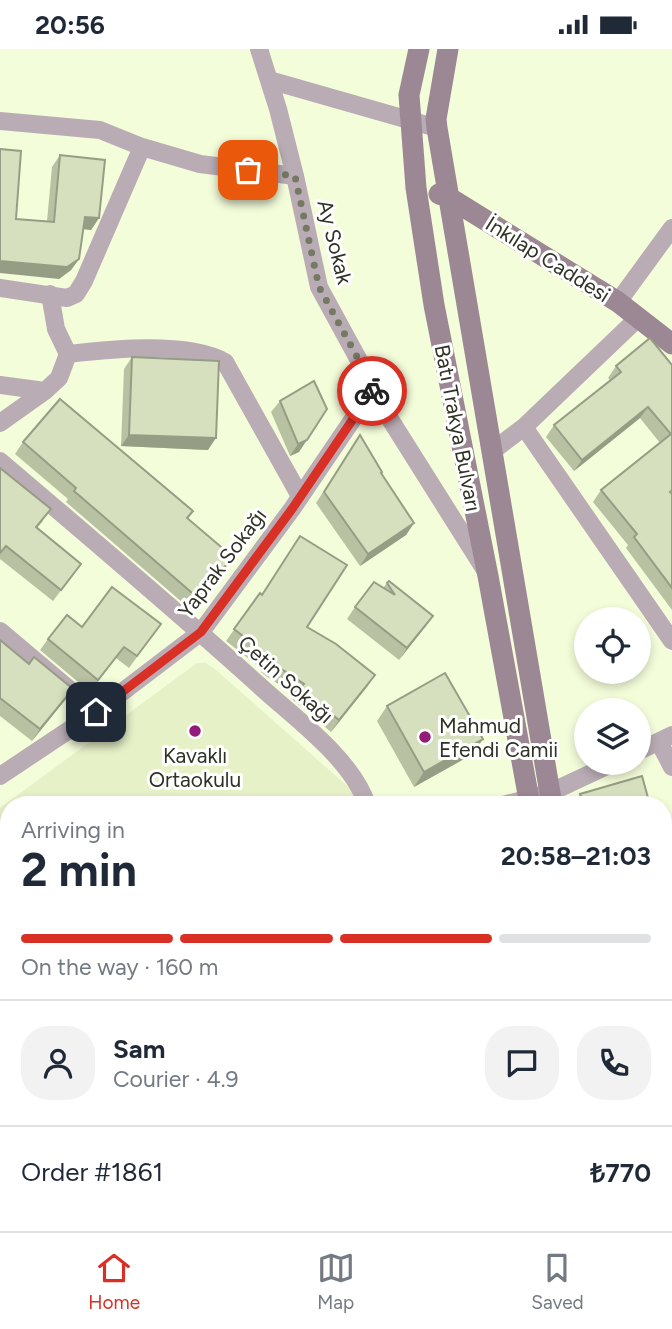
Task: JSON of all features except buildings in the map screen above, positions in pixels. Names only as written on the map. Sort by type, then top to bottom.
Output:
[{"type":"main road","name":"Batı Trakya Bulvarı","points":[[419,49],[409,95],[410,120],[416,188],[434,305],[488,576],[539,796]]},
{"type":"main road","name":"Batı Trakya Bulvarı","points":[[448,49],[436,119],[437,128],[491,452],[539,796]]},
{"type":"main road","name":"İnkılap Caddesi","points":[[416,188],[448,197],[618,302],[672,344]]},
{"type":"street","name":"Ay Sokak","points":[[259,49],[295,176],[319,287],[378,400],[488,576]]},
{"type":"street","points":[[269,80],[437,128]]},
{"type":"street","points":[[0,121],[100,130],[142,147],[200,164],[295,176]]},
{"type":"street","points":[[0,288],[67,297],[76,294],[142,147]]},
{"type":"street","points":[[618,302],[672,227]]},
{"type":"street","points":[[1,421],[45,391],[58,378],[68,354],[56,329],[50,294]]},
{"type":"street","points":[[491,452],[524,427],[637,319]]},
{"type":"street","points":[[68,354],[117,349],[198,352],[225,362],[300,496]]},
{"type":"street","points":[[0,385],[45,391]]},
{"type":"street","name":"Yaprak Sokağı","points":[[0,776],[96,712],[201,632],[374,388]]},
{"type":"street","points":[[524,427],[672,641]]},
{"type":"street","name":"Çetin Sokağı","points":[[0,461],[201,632],[324,744],[361,787],[364,796]]},
{"type":"street","points":[[0,631],[96,712]]},
{"type":"street","points":[[665,739],[672,767]]},
{"type":"street","points":[[548,796],[589,775]]},
{"type":"shaded area","name":"Kavaklı Ortaokulu","points":[[197,663],[206,663],[216,670],[354,792],[352,796],[16,796]]},
{"type":"way so far","points":[[248,170],[295,176],[319,287],[374,388],[372,391]]},
{"type":"place","name":"Kavaklı Ortaokulu","points":[[195,731]]},
{"type":"place","name":"Mahmud Efendi Camii","points":[[425,737]]},
{"type":"route","points":[[96,712],[201,632],[292,509],[372,391]]}]
